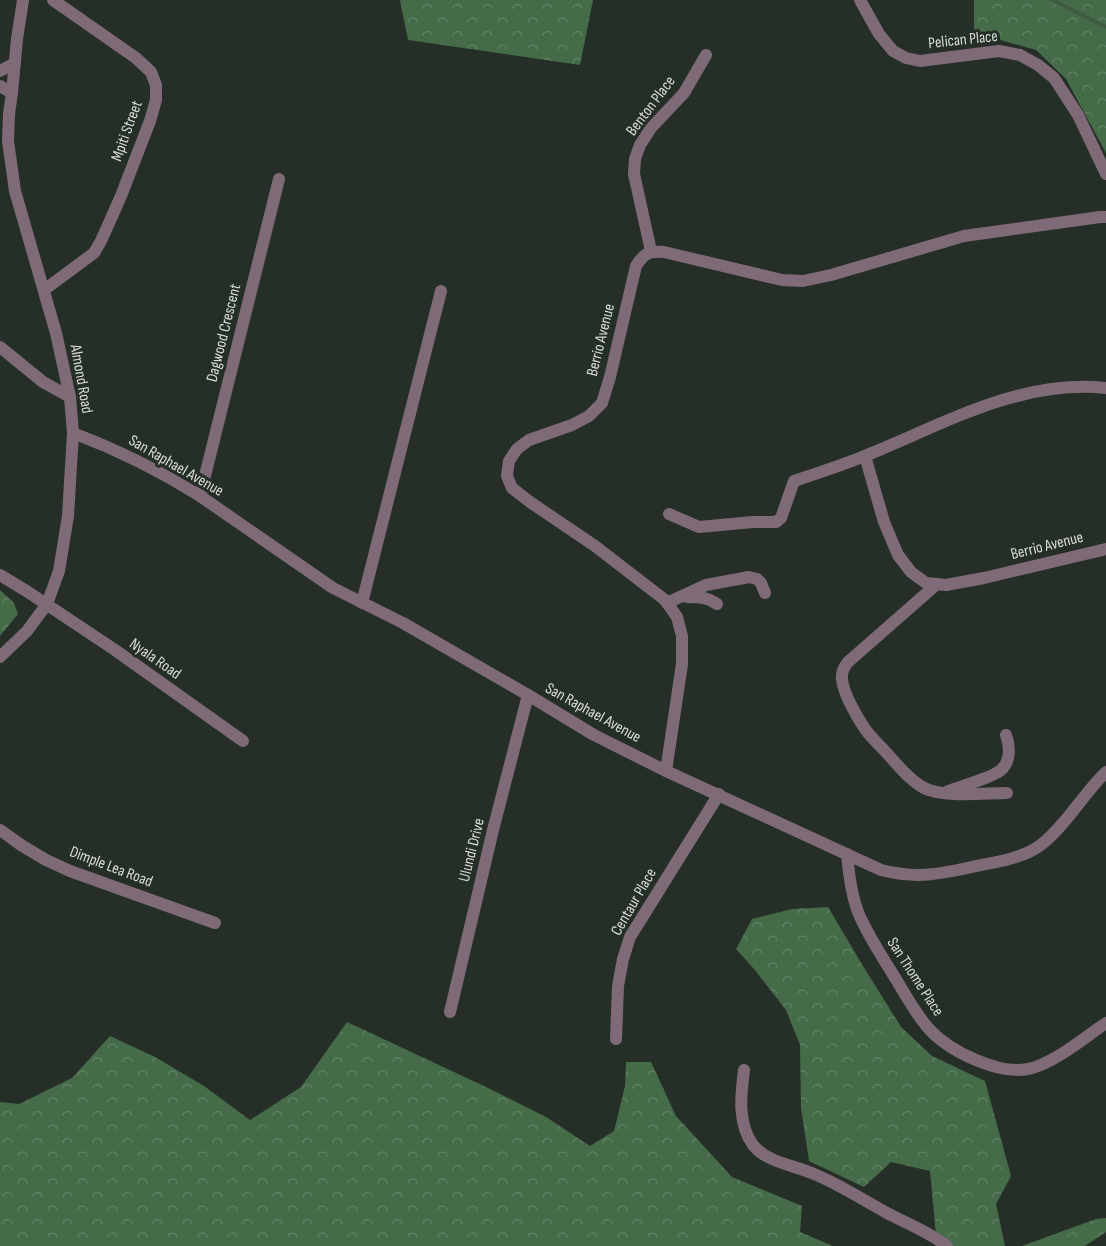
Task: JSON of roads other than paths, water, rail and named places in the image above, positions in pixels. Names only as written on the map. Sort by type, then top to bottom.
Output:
[{"type":"street","name":"Almond Road","points":[[0,657],[27,631],[47,604],[59,571],[68,516],[73,433],[70,397],[56,333],[13,181],[8,141],[9,114],[23,0]]},
{"type":"street","name":"Mpiti Street","points":[[44,290],[94,253],[121,196],[156,100],[156,85],[151,72],[136,58],[53,0]]},
{"type":"street","name":"Pelican Place","points":[[860,0],[879,34],[893,51],[906,58],[920,61],[999,51],[1020,55],[1038,65],[1054,78],[1072,106],[1106,174]]},
{"type":"street","name":"Benton Place","points":[[651,251],[634,174],[635,159],[640,145],[651,128],[684,93],[706,56]]},
{"type":"street","points":[[0,71],[15,63]]},
{"type":"street","points":[[0,86],[12,93]]},
{"type":"street","name":"Dagwood Crescent","points":[[201,496],[279,179]]},
{"type":"street","points":[[651,251],[664,252],[782,280],[803,281],[964,236],[1106,217]]},
{"type":"street","name":"Berrio Avenue","points":[[651,251],[641,258],[636,266],[602,403],[589,416],[572,425],[529,440],[517,449],[509,461],[507,476],[512,488],[595,546],[667,603],[677,617],[681,636],[682,664],[666,771]]},
{"type":"street","points":[[362,603],[441,291]]},
{"type":"street","points":[[0,346],[43,382],[70,397]]},
{"type":"street","points":[[669,514],[699,527],[776,522],[781,518],[794,481],[866,456],[988,404],[1054,388],[1094,386],[1106,388]]},
{"type":"street","name":"San Raphael Avenue","points":[[73,433],[142,462],[201,496],[333,588],[403,623],[594,735],[666,771],[881,870],[896,874],[938,874],[1025,854],[1041,845],[1057,830],[1106,772]]},
{"type":"street","name":"Berrio Avenue","points":[[866,456],[885,522],[898,555],[911,572],[926,583],[946,585],[984,578],[1106,549]]},
{"type":"street","name":"Nyala Road","points":[[0,576],[47,604],[243,741]]},
{"type":"street","points":[[667,603],[706,585],[749,578],[757,579],[765,593]]},
{"type":"street","points":[[938,584],[848,662],[841,677],[843,685],[865,730],[910,779],[926,789],[944,792],[1007,793]]},
{"type":"street","points":[[680,597],[702,597],[717,604]]},
{"type":"street","name":"Ulundi Drive","points":[[450,1012],[528,695]]},
{"type":"street","points":[[944,792],[1000,770],[1010,750],[1006,735]]},
{"type":"street","name":"Centaur Place","points":[[616,1039],[618,986],[630,937],[718,795]]},
{"type":"street","name":"Dimple Lea Road","points":[[0,830],[46,860],[70,871],[215,923]]},
{"type":"street","name":"San Thome Place","points":[[847,854],[851,888],[858,912],[874,943],[914,1010],[930,1031],[948,1045],[974,1059],[998,1068],[1015,1071],[1030,1069],[1051,1060],[1106,1023]]},
{"type":"street","points":[[744,1070],[740,1098],[741,1111],[753,1145],[760,1152],[770,1158],[815,1174],[947,1246]]},
{"type":"waterway","points":[[1052,0],[1106,27]]}]
